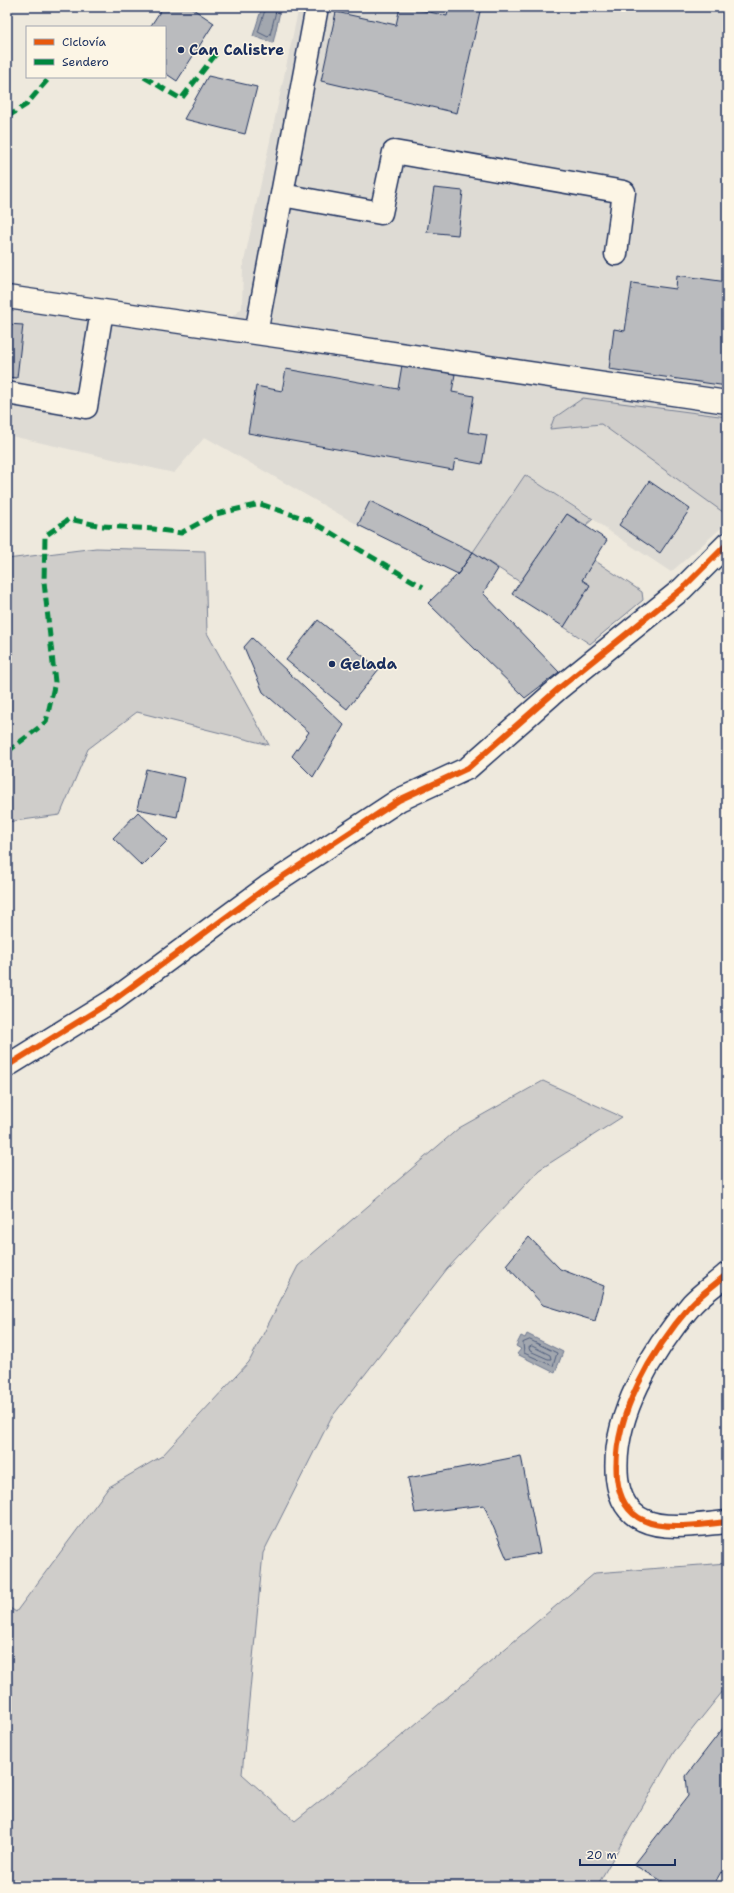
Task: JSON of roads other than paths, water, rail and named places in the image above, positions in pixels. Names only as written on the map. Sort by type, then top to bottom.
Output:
[{"type":"street","points":[[256,333],[317,7]]},
{"type":"street","points":[[282,195],[381,213],[394,152],[624,192],[616,254]]},
{"type":"street","points":[[7,297],[727,402]]},
{"type":"street","points":[[7,393],[86,407],[102,311]]},
{"type":"street","points":[[7,1066],[115,999],[267,887],[399,800],[468,768],[558,689],[682,589],[727,544]]},
{"type":"street","points":[[727,1274],[693,1303],[660,1346],[640,1381],[622,1421],[615,1460],[618,1489],[625,1506],[642,1520],[663,1526],[727,1522]]},
{"type":"water","points":[[262,7],[281,7],[273,43],[253,36]]},
{"type":"water","points":[[527,1334],[563,1352],[555,1373],[517,1354],[521,1349],[516,1346],[521,1336],[525,1338]]},
{"type":"place","name":"Can Calistre","points":[[181,50]]},
{"type":"place","name":"Gelada","points":[[332,664]]}]
